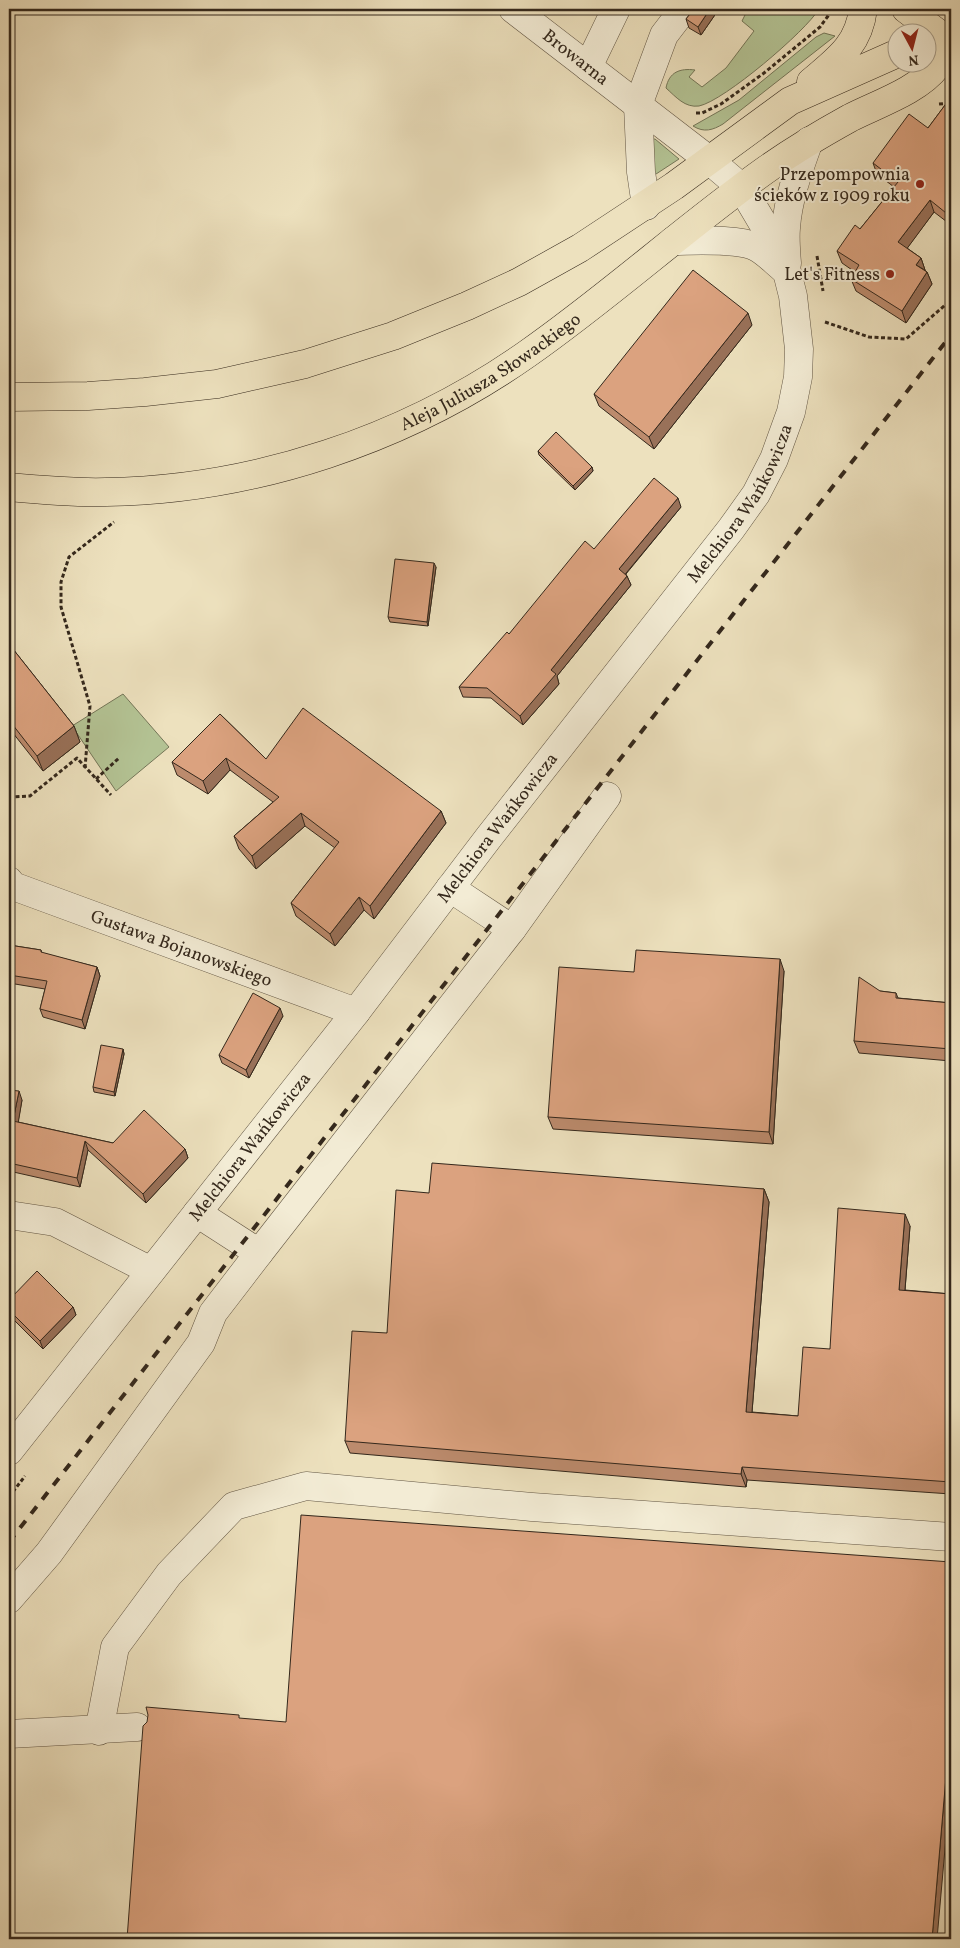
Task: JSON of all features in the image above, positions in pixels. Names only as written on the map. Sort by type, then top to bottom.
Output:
[{"type":"main road","points":[[9,397],[98,395],[217,384],[305,364],[393,336],[467,306],[519,282],[580,248],[646,206],[790,101],[850,47],[862,21],[863,9]]},
{"type":"main road","points":[[906,9],[945,42]]},
{"type":"main road","name":"Aleja Juliusza Słowackiego","points":[[9,487],[106,492],[215,482],[295,464],[398,428],[468,393],[527,354],[742,188],[809,141],[910,89],[937,67],[945,42]]},
{"type":"main road","points":[[790,101],[888,57]]},
{"type":"main road","name":"Aleja Juliusza Słowackiego","points":[[910,89],[951,82]]},
{"type":"street","name":"Browarna","points":[[514,9],[709,160]]},
{"type":"street","points":[[588,67],[616,9]]},
{"type":"street","points":[[646,206],[641,172],[641,137],[638,105],[664,35],[684,9]]},
{"type":"street","points":[[787,272],[786,228],[796,177],[809,141]]},
{"type":"street","name":"Melchiora Wańkowicza","points":[[9,1450],[356,1012],[450,888],[731,529],[756,494],[774,459],[781,440],[791,412],[798,377],[799,349],[793,296],[787,272],[771,237],[742,188],[709,160]]},
{"type":"street","points":[[673,241],[739,243],[755,247],[787,272]]},
{"type":"street","points":[[9,1599],[49,1554],[202,1343],[213,1313],[512,929],[608,796]]},
{"type":"street","name":"Gustawa Bojanowskiego","points":[[9,881],[13,886],[356,1012]]},
{"type":"street","points":[[450,888],[512,929]]},
{"type":"street","points":[[197,1213],[259,1253]]},
{"type":"street","points":[[9,1215],[55,1222],[151,1271]]},
{"type":"street","points":[[99,1731],[115,1647],[169,1574],[234,1506],[306,1486],[532,1507],[951,1537]]},
{"type":"street","points":[[9,1734],[99,1731],[137,1727]]},
{"type":"path","points":[[690,112],[702,112],[721,104],[764,73],[820,27],[831,9]]},
{"type":"path","points":[[825,322],[869,337],[906,339],[951,300]]},
{"type":"path","points":[[86,768],[90,706],[61,608],[61,582],[69,557],[114,522]]},
{"type":"path","points":[[9,797],[30,796],[77,758],[110,795]]},
{"type":"path","points":[[96,779],[119,758]]},
{"type":"green space","points":[[748,9],[819,9],[798,33],[764,64],[711,101],[699,106],[689,105],[681,101],[666,88],[670,78],[676,72],[695,70],[689,77],[702,87],[726,68],[754,31],[742,21]]},
{"type":"green space","points":[[824,33],[835,36],[723,124],[708,130],[693,126],[739,100],[816,37]]},
{"type":"green space","points":[[653,139],[679,159],[653,176]]},
{"type":"green space","points":[[123,694],[169,747],[116,791],[72,726]]},
{"type":"building","points":[[694,9],[710,9],[698,27],[686,19]]},
{"type":"building","points":[[951,97],[951,217],[930,200],[898,242],[921,258],[916,265],[927,272],[902,311],[851,279],[859,265],[837,251],[855,225],[860,229],[898,182],[873,163],[909,114],[928,128]]},
{"type":"building","points":[[693,270],[748,313],[649,437],[594,394]]},
{"type":"building","points":[[556,432],[592,467],[573,486],[538,451]]},
{"type":"building","points":[[654,478],[678,498],[619,569],[627,576],[551,670],[556,674],[520,716],[487,688],[459,687],[507,632],[509,634],[585,541],[594,549]]},
{"type":"building","points":[[395,559],[434,563],[427,622],[388,617]]},
{"type":"building","points":[[9,644],[74,726],[37,756],[9,720]]},
{"type":"building","points":[[303,708],[441,811],[370,906],[359,897],[330,934],[291,903],[339,842],[301,813],[252,856],[234,836],[279,797],[226,758],[203,781],[172,762],[220,714],[266,759]]},
{"type":"building","points":[[9,945],[41,950],[41,952],[97,967],[82,1020],[40,1009],[47,981],[9,975]]},
{"type":"building","points":[[636,950],[780,959],[769,1132],[548,1117],[559,967],[634,972]]},
{"type":"building","points":[[859,977],[880,991],[896,993],[896,998],[951,1003],[951,1049],[854,1041]]},
{"type":"building","points":[[253,993],[280,1008],[246,1070],[219,1055]]},
{"type":"building","points":[[101,1045],[123,1049],[114,1092],[93,1087]]},
{"type":"building","points":[[9,1090],[19,1091],[13,1121],[113,1143],[144,1110],[185,1149],[143,1194],[85,1141],[77,1178],[9,1163]]},
{"type":"building","points":[[432,1163],[764,1189],[746,1412],[798,1416],[803,1347],[830,1349],[838,1208],[905,1214],[899,1290],[951,1294],[951,1482],[742,1467],[741,1474],[345,1441],[352,1331],[387,1333],[396,1190],[429,1193]]},
{"type":"building","points":[[37,1271],[73,1307],[40,1341],[9,1310],[9,1300]]},
{"type":"building","points":[[301,1515],[951,1562],[951,1719],[932,1939],[127,1939],[143,1726],[147,1722],[148,1715],[146,1707],[239,1715],[239,1718],[286,1722]]},
{"type":"railway","points":[[9,1542],[951,335]]},
{"type":"place","name":"Przepompownia ścieków z 1909 roku","points":[[920,184]]},
{"type":"place","name":"Let's Fitness","points":[[890,274]]}]
